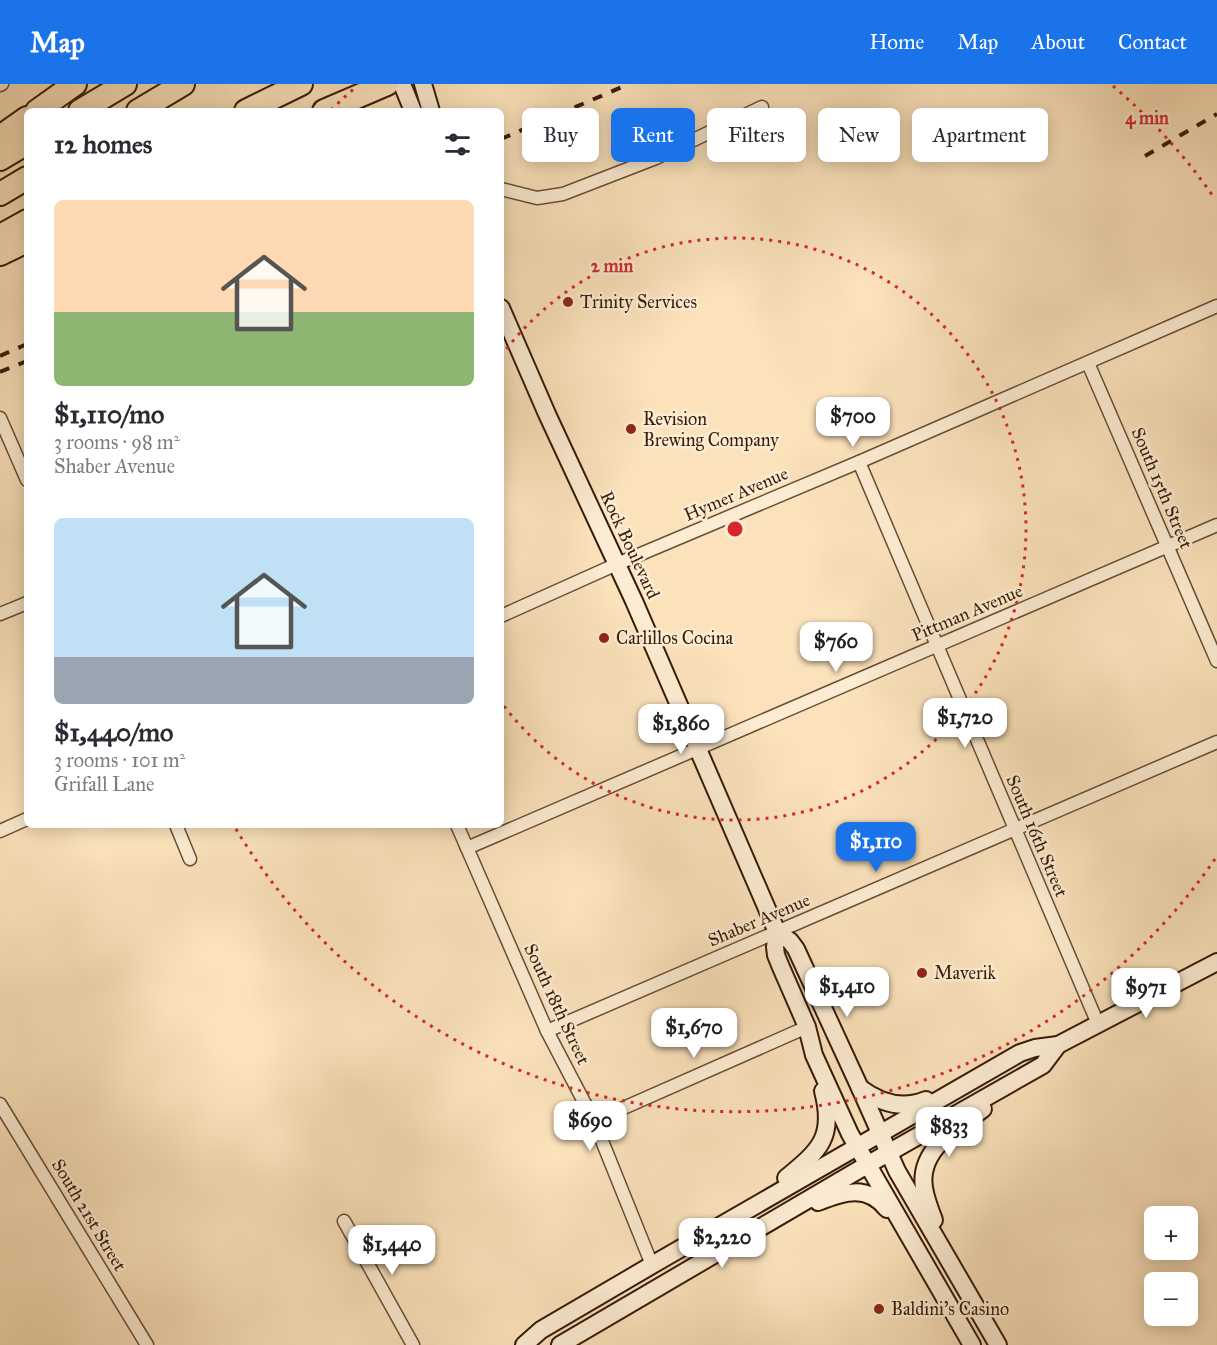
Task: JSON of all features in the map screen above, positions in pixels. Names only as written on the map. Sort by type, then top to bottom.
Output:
[{"type":"highway","points":[[41,108],[75,84]]},
{"type":"highway","points":[[85,108],[125,84]]},
{"type":"highway","points":[[143,108],[183,84]]},
{"type":"highway","points":[[252,108],[301,84]]},
{"type":"highway","points":[[331,108],[387,84]]},
{"type":"highway","points":[[0,137],[24,120]]},
{"type":"highway","points":[[0,159],[24,145]]},
{"type":"highway","points":[[0,194],[24,180]]},
{"type":"highway","points":[[0,236],[24,223]]},
{"type":"highway","points":[[0,254],[24,242]]},
{"type":"main road","points":[[402,84],[412,108]]},
{"type":"main road","points":[[423,84],[430,108]]},
{"type":"main road","name":"Rock Boulevard","points":[[504,315],[617,564],[777,932],[776,955],[807,1027],[814,1055],[857,1147],[972,1345]]},
{"type":"main road","name":"Rock Boulevard","points":[[777,932],[790,941],[796,949],[897,1171],[998,1345]]},
{"type":"main road","points":[[524,1345],[541,1330],[1020,1053],[1035,1048],[1058,1045],[1217,962]]},
{"type":"main road","points":[[560,1345],[1043,1065],[1058,1045]]},
{"type":"main road","points":[[746,1210],[811,1157],[824,1138],[828,1117],[814,1055]]},
{"type":"main road","points":[[950,1263],[926,1198],[923,1181],[926,1164],[933,1150],[944,1138],[990,1104],[1019,1078]]},
{"type":"main road","points":[[860,1088],[870,1096],[899,1105],[920,1102],[965,1084]]},
{"type":"main road","points":[[778,1217],[834,1196],[866,1193],[883,1203],[905,1229]]},
{"type":"street","points":[[504,190],[537,198],[563,194],[656,158],[762,107]]},
{"type":"street","name":"Hymer Avenue","points":[[504,615],[1217,306]]},
{"type":"street","name":"South 15th Street","points":[[1088,363],[1217,661]]},
{"type":"street","points":[[0,418],[24,473]]},
{"type":"street","name":"South 16th Street","points":[[859,462],[1098,1024]]},
{"type":"street","name":"Pittman Avenue","points":[[468,848],[1217,525]]},
{"type":"street","points":[[0,614],[24,604]]},
{"type":"street","name":"Shaber Avenue","points":[[547,1031],[1217,742]]},
{"type":"street","points":[[0,831],[24,820]]},
{"type":"street","points":[[177,828],[190,859]]},
{"type":"street","name":"South 18th Street","points":[[458,828],[547,1031],[594,1121],[652,1265]]},
{"type":"street","points":[[594,1121],[807,1027]]},
{"type":"street","name":"South 21st Street","points":[[0,1104],[147,1345]]},
{"type":"street","points":[[344,1221],[413,1345]]},
{"type":"railway","points":[[504,138],[629,84]]},
{"type":"railway","points":[[1145,156],[1217,114]]},
{"type":"railway","points":[[0,356],[24,345]]},
{"type":"railway","points":[[0,372],[24,362]]},
{"type":"place","name":"Trinity Services","points":[[568,302]]},
{"type":"place","name":"Revision Brewing Company","points":[[631,429]]},
{"type":"place","name":"Carlillos Cocina","points":[[604,638]]},
{"type":"place","name":"Maverik","points":[[922,973]]},
{"type":"place","name":"Baldini's Casino","points":[[879,1309]]}]
